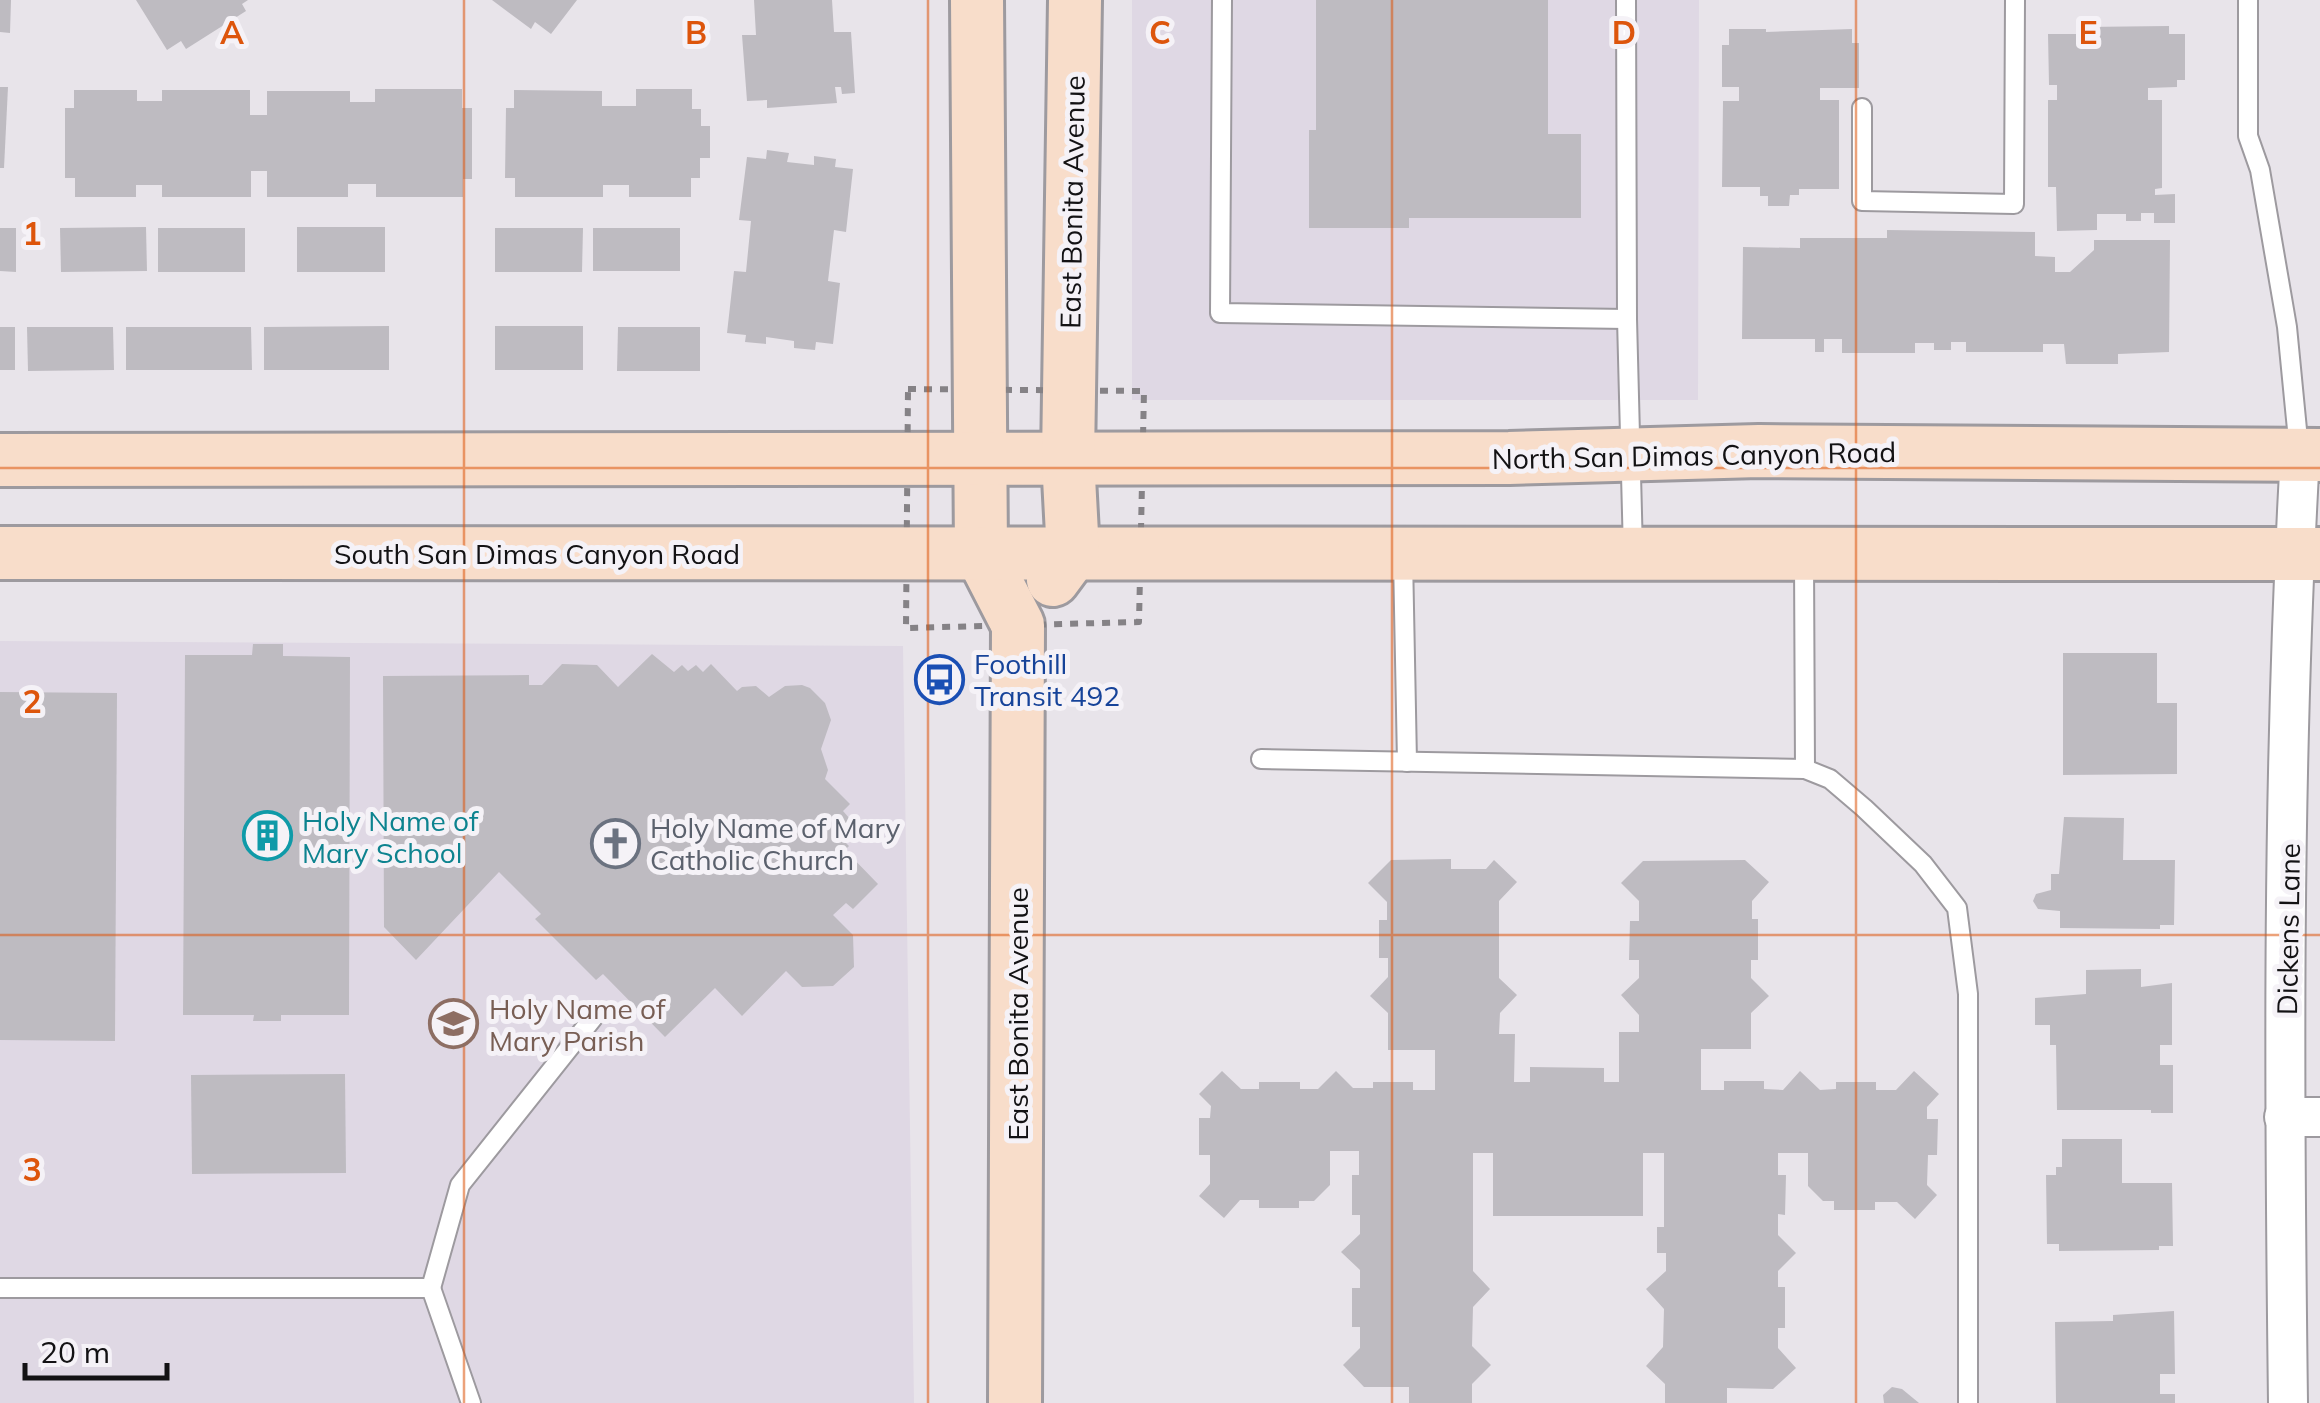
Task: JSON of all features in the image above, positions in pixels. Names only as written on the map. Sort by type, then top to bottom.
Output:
[{"type":"main road","name":"East Bonita Avenue","points":[[977,0],[981,553],[1018,625],[1016,1403]]},
{"type":"main road","name":"East Bonita Avenue","points":[[1073,553],[1068,459],[1075,0]]},
{"type":"main road","name":"North San Dimas Canyon Road","points":[[1068,459],[1630,456],[1759,450],[2310,455]]},
{"type":"main road","points":[[0,460],[1068,459]]},
{"type":"main road","name":"South San Dimas Canyon Road","points":[[0,553],[1073,553]]},
{"type":"main road","points":[[1018,625],[1073,553],[2307,554]]},
{"type":"street","name":"Dickens Lane","points":[[2288,1403],[2302,1117],[2310,455]]},
{"type":"lane","points":[[1222,0],[1220,313],[1626,318]]},
{"type":"lane","points":[[1626,0],[1626,318],[1633,552]]},
{"type":"lane","points":[[1862,108],[1862,201],[2014,204],[2015,0]]},
{"type":"lane","points":[[2248,0],[2248,136],[2260,170],[2310,455]]},
{"type":"lane","points":[[1804,553],[1805,769]]},
{"type":"lane","points":[[1402,555],[1407,762]]},
{"type":"lane","points":[[1261,759],[1805,769],[1830,779],[1876,819],[1923,864],[1956,908],[1968,994],[1968,1403]]},
{"type":"lane","points":[[471,1403],[431,1288],[460,1185],[593,1018]]},
{"type":"lane","points":[[0,1288],[431,1288]]},
{"type":"shaded area","points":[[1132,0],[1699,0],[1698,400],[1132,400]]},
{"type":"shaded area","name":"Holy Name of Mary Parish","points":[[0,641],[903,646],[914,1403],[0,1403]]},
{"type":"building","points":[[0,0],[11,0],[10,33],[0,32]]},
{"type":"building","points":[[136,0],[248,0],[242,4],[246,11],[186,49],[181,41],[167,50]]},
{"type":"building","points":[[492,0],[577,0],[551,34],[535,22],[531,29]]},
{"type":"building","points":[[754,0],[832,0],[834,32],[851,32],[855,93],[842,94],[841,87],[835,87],[837,103],[767,108],[767,100],[747,101],[742,35],[756,35]]},
{"type":"building","points":[[1316,0],[1548,0],[1548,134],[1581,134],[1581,218],[1409,218],[1409,228],[1309,228],[1309,130],[1316,130]]},
{"type":"building","points":[[2169,26],[2169,34],[2185,34],[2185,80],[2177,80],[2177,87],[2148,88],[2148,100],[2162,100],[2162,188],[2155,189],[2155,195],[2175,194],[2175,223],[2154,223],[2154,213],[2141,213],[2141,221],[2126,221],[2126,214],[2097,214],[2097,230],[2057,231],[2056,187],[2048,187],[2048,100],[2057,100],[2057,85],[2049,85],[2048,34],[2084,34],[2084,27]]},
{"type":"building","points":[[1729,29],[1852,29],[1852,43],[1859,43],[1859,88],[1820,88],[1820,100],[1839,100],[1839,189],[1799,189],[1799,195],[1790,195],[1789,206],[1768,206],[1768,196],[1760,196],[1760,187],[1722,187],[1723,101],[1739,101],[1739,87],[1722,87],[1722,45],[1729,45]]},
{"type":"building","points":[[0,87],[8,87],[4,168],[0,168]]},
{"type":"building","points":[[375,89],[462,89],[462,108],[472,108],[472,179],[463,179],[463,197],[376,197],[376,184],[348,184],[348,197],[267,197],[267,171],[251,171],[251,197],[162,197],[162,185],[136,185],[136,197],[75,197],[75,178],[65,178],[65,108],[74,108],[74,90],[137,90],[137,101],[162,101],[162,90],[250,90],[250,115],[267,115],[267,91],[350,91],[350,102],[375,102]]},
{"type":"building","points":[[636,89],[692,89],[692,109],[701,109],[701,126],[710,126],[710,158],[700,158],[700,178],[691,178],[691,197],[629,197],[629,185],[603,185],[603,197],[515,197],[515,178],[505,178],[506,108],[514,108],[514,90],[602,91],[602,106],[636,106]]},
{"type":"building","points":[[767,150],[789,153],[787,162],[814,165],[814,156],[836,159],[835,167],[853,169],[846,232],[834,230],[828,281],[840,283],[833,344],[816,342],[815,350],[794,348],[794,341],[766,337],[766,344],[745,342],[746,335],[727,333],[734,271],[746,272],[751,221],[739,220],[747,157],[766,159]]},
{"type":"building","points":[[146,227],[147,271],[61,272],[60,228]]},
{"type":"building","points":[[297,227],[385,227],[385,272],[297,272]]},
{"type":"building","points":[[0,228],[16,228],[16,272],[0,271]]},
{"type":"building","points":[[158,228],[245,228],[245,272],[158,272]]},
{"type":"building","points":[[495,228],[583,228],[582,272],[495,272]]},
{"type":"building","points":[[593,228],[680,228],[680,271],[593,271]]},
{"type":"building","points":[[1887,230],[2035,232],[2035,256],[2055,257],[2055,272],[2070,272],[2094,250],[2094,240],[2170,240],[2169,352],[2118,354],[2118,364],[2066,364],[2064,344],[2043,344],[2043,352],[1966,352],[1966,342],[1951,342],[1951,350],[1934,350],[1934,343],[1915,343],[1915,353],[1842,353],[1842,339],[1824,339],[1824,352],[1815,352],[1815,339],[1742,339],[1743,247],[1800,248],[1800,238],[1887,238]]},
{"type":"building","points":[[389,326],[389,370],[264,370],[264,327]]},
{"type":"building","points":[[495,326],[583,326],[583,370],[495,370]]},
{"type":"building","points":[[0,327],[15,327],[15,370],[0,370]]},
{"type":"building","points":[[27,327],[113,327],[114,370],[28,371]]},
{"type":"building","points":[[126,327],[251,327],[252,370],[126,370]]},
{"type":"building","points":[[618,327],[700,327],[700,371],[617,371]]},
{"type":"building","name":"Holy Name of Mary School","points":[[253,644],[283,644],[283,656],[350,657],[349,1015],[281,1015],[281,1021],[253,1021],[254,1015],[183,1015],[185,655],[252,655]]},
{"type":"building","points":[[2063,653],[2157,653],[2157,703],[2177,703],[2177,774],[2063,775]]},
{"type":"building","name":"Holy Name of Mary Catholic Church","points":[[652,654],[674,672],[682,665],[688,671],[696,665],[703,672],[711,664],[737,691],[756,686],[769,697],[785,686],[802,685],[825,703],[831,720],[821,749],[828,770],[825,779],[850,804],[843,811],[850,819],[844,826],[850,832],[843,840],[849,846],[845,850],[878,884],[853,909],[846,903],[833,915],[853,935],[854,967],[833,986],[802,987],[786,971],[742,1016],[715,988],[665,1037],[603,974],[596,980],[535,919],[541,914],[499,872],[416,960],[384,927],[383,676],[529,675],[529,685],[542,685],[562,664],[597,665],[618,687]]},
{"type":"building","points":[[0,692],[117,693],[115,1041],[0,1040]]},
{"type":"building","points":[[2064,817],[2124,818],[2123,860],[2175,860],[2174,925],[2160,925],[2160,929],[2060,928],[2060,911],[2038,909],[2033,901],[2036,894],[2051,890],[2051,874],[2059,874]]},
{"type":"building","points":[[1451,859],[1451,869],[1486,869],[1494,860],[1517,882],[1499,901],[1499,978],[1517,995],[1500,1013],[1499,1034],[1515,1034],[1514,1082],[1530,1082],[1530,1067],[1604,1068],[1604,1082],[1619,1082],[1619,1032],[1639,1032],[1639,1015],[1621,995],[1639,978],[1639,960],[1629,960],[1630,921],[1639,921],[1639,901],[1621,883],[1643,861],[1745,860],[1769,882],[1752,901],[1752,919],[1758,919],[1758,960],[1751,960],[1751,978],[1769,996],[1751,1013],[1751,1049],[1701,1049],[1701,1090],[1724,1090],[1724,1081],[1764,1081],[1764,1089],[1783,1090],[1800,1071],[1820,1090],[1836,1089],[1836,1082],[1876,1082],[1876,1090],[1896,1090],[1914,1071],[1939,1094],[1927,1107],[1927,1119],[1938,1119],[1937,1155],[1928,1155],[1927,1185],[1937,1195],[1915,1219],[1897,1202],[1875,1202],[1875,1210],[1834,1210],[1834,1201],[1823,1201],[1808,1186],[1808,1153],[1778,1153],[1778,1175],[1786,1175],[1785,1215],[1778,1214],[1778,1235],[1796,1253],[1778,1271],[1778,1287],[1785,1287],[1785,1328],[1778,1328],[1778,1348],[1796,1368],[1773,1389],[1727,1388],[1727,1403],[1665,1403],[1665,1384],[1646,1366],[1663,1347],[1664,1309],[1646,1289],[1666,1271],[1666,1253],[1657,1253],[1657,1227],[1664,1227],[1664,1153],[1643,1153],[1643,1216],[1493,1216],[1493,1153],[1473,1153],[1473,1271],[1490,1289],[1473,1307],[1472,1346],[1491,1365],[1472,1384],[1472,1403],[1409,1403],[1409,1387],[1364,1387],[1343,1365],[1360,1348],[1360,1327],[1352,1327],[1352,1288],[1360,1288],[1360,1270],[1341,1252],[1360,1234],[1360,1215],[1352,1215],[1352,1175],[1359,1175],[1359,1151],[1330,1151],[1330,1185],[1314,1201],[1299,1201],[1299,1208],[1259,1208],[1259,1200],[1240,1200],[1224,1218],[1199,1196],[1210,1184],[1210,1155],[1199,1155],[1199,1118],[1210,1118],[1211,1106],[1199,1094],[1222,1071],[1241,1089],[1259,1089],[1259,1082],[1300,1082],[1300,1089],[1318,1089],[1336,1071],[1353,1088],[1373,1088],[1373,1082],[1413,1082],[1413,1090],[1435,1090],[1435,1050],[1388,1050],[1388,1013],[1370,996],[1388,977],[1388,958],[1379,958],[1379,920],[1387,920],[1387,902],[1368,883],[1391,860]]},
{"type":"building","points":[[2141,969],[2141,987],[2172,983],[2172,1045],[2160,1045],[2160,1065],[2173,1065],[2173,1113],[2057,1110],[2056,1045],[2050,1045],[2050,1025],[2035,1025],[2035,998],[2086,994],[2086,970]]},
{"type":"building","points":[[345,1074],[346,1173],[192,1174],[191,1075]]},
{"type":"building","points":[[2062,1139],[2122,1139],[2122,1183],[2172,1183],[2173,1246],[2159,1246],[2159,1250],[2059,1251],[2059,1244],[2047,1244],[2046,1175],[2056,1175],[2056,1167],[2062,1167]]},
{"type":"building","points":[[2174,1311],[2175,1374],[2160,1374],[2160,1394],[2175,1394],[2175,1403],[2056,1403],[2055,1322],[2113,1321],[2113,1315]]},
{"type":"building","points":[[1892,1387],[1902,1389],[1919,1403],[1884,1403],[1883,1395]]},
{"type":"place","name":"Foothill Transit 492","points":[[939,679]]},
{"type":"place","name":"Holy Name of Mary School","points":[[267,836]]},
{"type":"place","name":"Holy Name of Mary Catholic Church","points":[[615,843]]},
{"type":"place","name":"Holy Name of Mary Parish","points":[[454,1024]]}]
